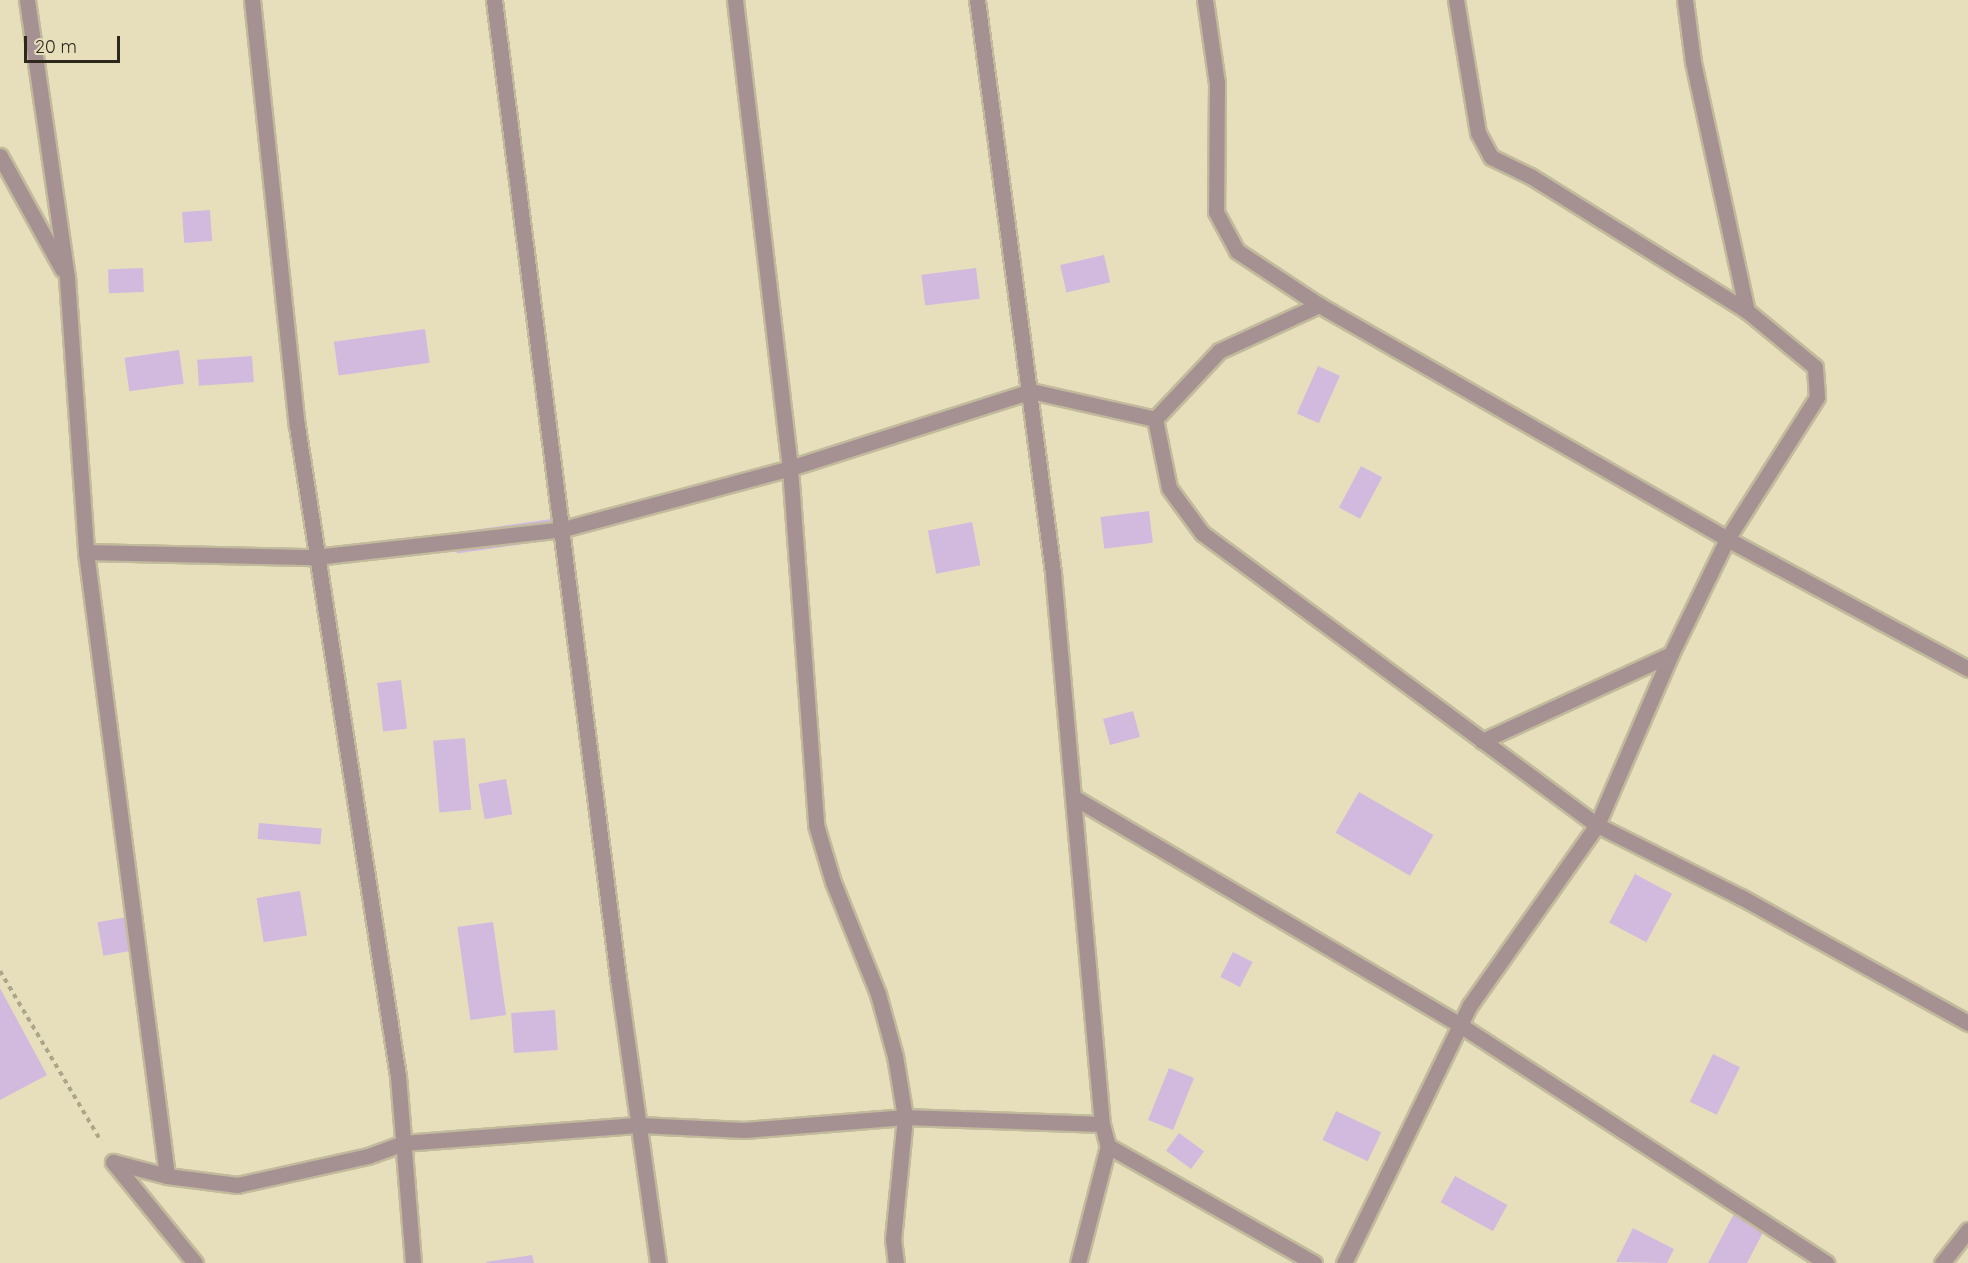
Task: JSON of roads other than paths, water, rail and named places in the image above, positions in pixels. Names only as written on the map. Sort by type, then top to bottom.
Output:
[{"type":"street","points":[[27,0],[67,278],[86,552],[167,1176]]},
{"type":"street","points":[[252,0],[296,414],[315,557],[396,1065],[413,1263]]},
{"type":"street","points":[[494,0],[658,1263]]},
{"type":"street","points":[[735,0],[790,468],[816,825],[833,882],[878,994],[896,1056],[905,1116],[893,1239],[896,1263]]},
{"type":"street","points":[[977,0],[1031,391],[1075,798],[1102,1124],[1108,1146],[1078,1263]]},
{"type":"street","points":[[1205,0],[1217,82],[1216,212],[1237,251],[1319,305],[1727,539],[1968,669]]},
{"type":"street","points":[[1344,1263],[1460,1025],[1477,995],[1597,825],[1671,654],[1727,539],[1817,397],[1815,367],[1747,311],[1530,176],[1491,157],[1478,133],[1456,0]]},
{"type":"street","points":[[1684,0],[1693,62],[1747,311]]},
{"type":"street","points":[[0,156],[67,278]]},
{"type":"street","points":[[1155,419],[1219,351],[1319,305]]},
{"type":"street","points":[[86,552],[315,557],[563,529],[790,468],[1031,391],[1155,419]]},
{"type":"street","points":[[1155,419],[1168,488],[1202,533],[1597,825],[1762,908],[1968,1023]]},
{"type":"street","points":[[1482,741],[1671,654]]},
{"type":"street","points":[[1075,798],[1460,1025],[1827,1263]]},
{"type":"street","points":[[195,1263],[113,1162],[167,1176],[237,1185],[368,1156],[404,1143],[639,1125],[744,1130],[905,1116],[1102,1124]]},
{"type":"street","points":[[1108,1146],[1314,1263]]},
{"type":"street","points":[[1942,1263],[1968,1230]]}]
